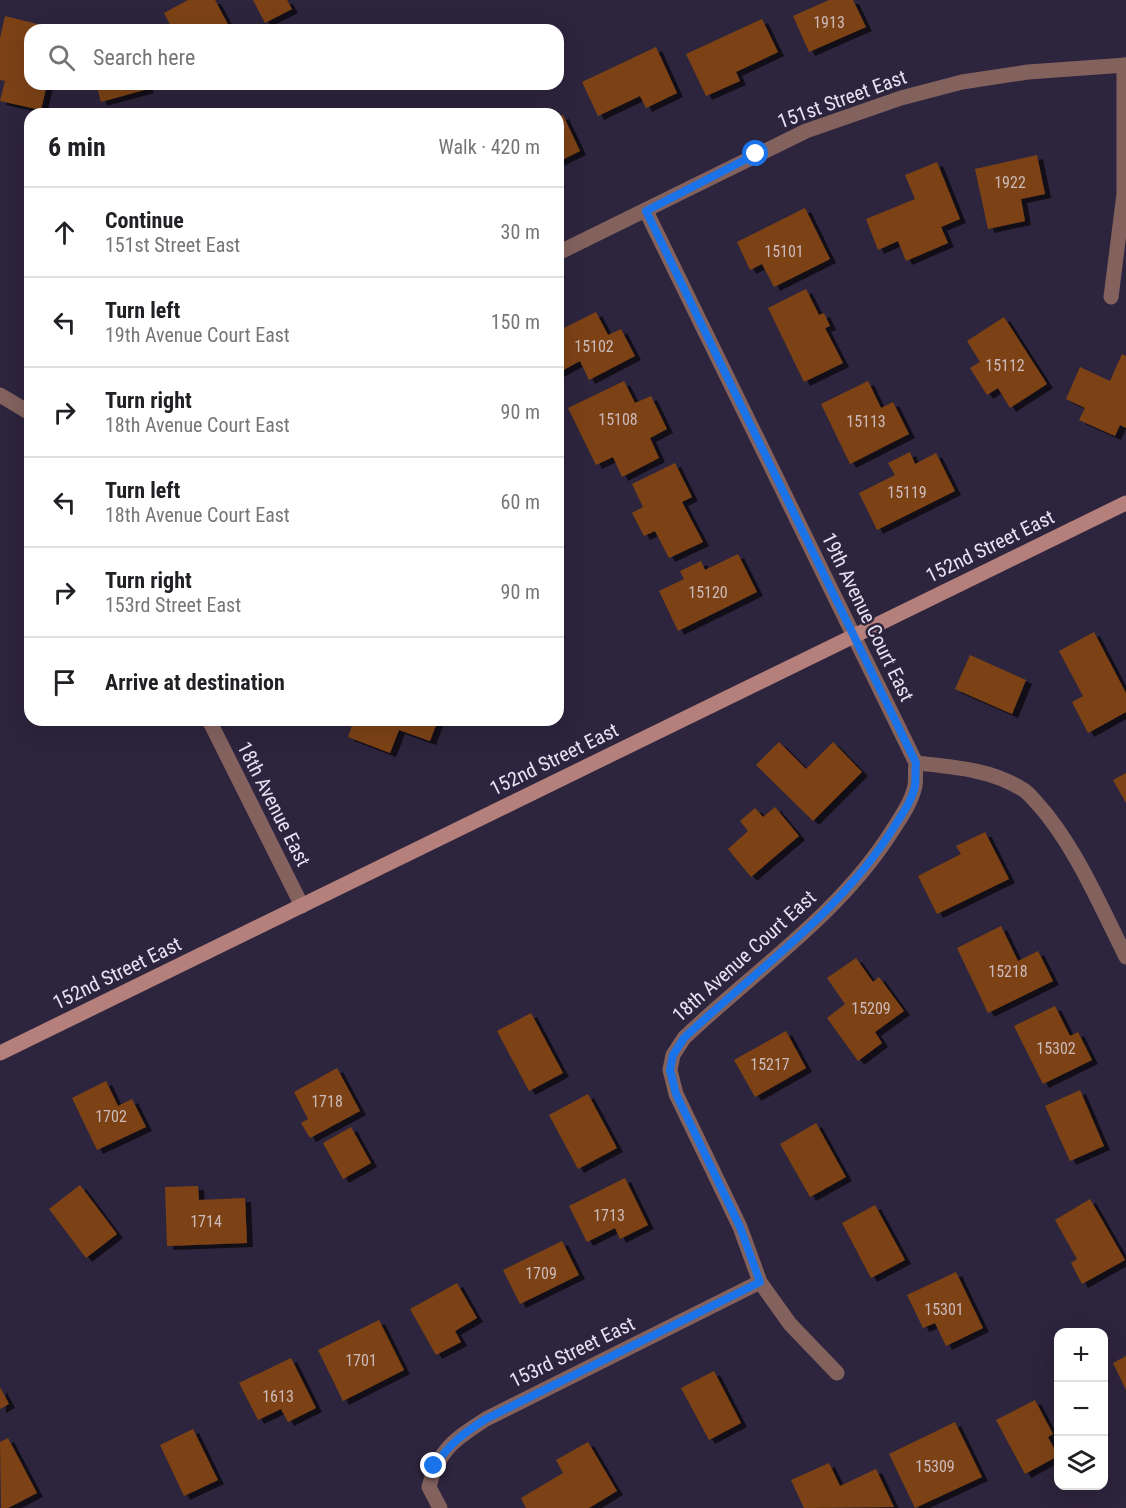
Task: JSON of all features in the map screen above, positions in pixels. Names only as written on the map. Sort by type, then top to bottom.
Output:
[{"type":"main road","name":"152nd Street East","points":[[0,1053],[1126,503]]},
{"type":"street","name":"151st Street East","points":[[564,250],[806,131],[901,98],[962,82],[1028,72],[1125,65]]},
{"type":"street","points":[[1111,297],[1124,194],[1125,65]]},
{"type":"street","name":"19th Avenue Court East","points":[[646,211],[916,763]]},
{"type":"street","points":[[0,394],[24,410]]},
{"type":"street","name":"18th Avenue East","points":[[212,726],[302,906]]},
{"type":"street","points":[[916,763],[964,768],[997,777],[1025,790],[1049,816],[1070,850],[1126,957]]},
{"type":"street","name":"18th Avenue Court East","points":[[837,1374],[790,1324],[760,1282],[740,1227],[676,1094],[670,1070],[673,1055],[684,1038],[794,942],[849,888],[877,855],[908,806],[915,786],[916,763]]},
{"type":"street","name":"153rd Street East","points":[[440,1508],[429,1487],[434,1466],[449,1446],[465,1432],[486,1419],[760,1282]]},
{"type":"building","points":[[188,0],[215,0],[228,24],[170,24],[164,13]]},
{"type":"building","points":[[253,0],[287,0],[292,9],[265,23]]},
{"type":"building","points":[[829,0],[853,0],[866,27],[809,52],[793,16]]},
{"type":"building","points":[[5,16],[37,24],[24,24],[24,90],[46,90],[41,108],[0,101],[5,81],[0,80],[0,38]]},
{"type":"building","points":[[762,19],[778,52],[736,72],[740,81],[706,96],[686,54]]},
{"type":"building","points":[[656,47],[677,93],[646,108],[640,96],[598,116],[582,82]]},
{"type":"building","points":[[98,90],[144,90],[101,102]]},
{"type":"building","points":[[564,117],[580,151],[564,159]]},
{"type":"building","points":[[1037,155],[1045,194],[1021,199],[1025,221],[988,229],[975,169]]},
{"type":"building","points":[[937,162],[960,219],[941,227],[948,243],[906,261],[898,241],[878,250],[866,219],[915,199],[905,175]]},
{"type":"building","points":[[805,208],[830,259],[774,287],[762,264],[750,270],[737,242]]},
{"type":"building","points":[[806,289],[819,315],[824,313],[830,326],[825,328],[843,363],[804,382],[768,308]]},
{"type":"building","points":[[596,312],[608,335],[621,329],[635,356],[589,380],[580,361],[564,370],[564,328]]},
{"type":"building","points":[[1004,317],[1047,384],[1010,408],[998,388],[987,395],[970,368],[980,362],[967,341]]},
{"type":"building","points":[[1122,354],[1126,356],[1126,428],[1120,425],[1115,436],[1079,420],[1085,408],[1066,399],[1080,367],[1110,381]]},
{"type":"building","points":[[624,381],[635,403],[651,396],[667,429],[650,438],[659,458],[622,477],[613,457],[596,465],[568,408]]},
{"type":"building","points":[[868,381],[881,408],[893,402],[909,434],[850,464],[821,404]]},
{"type":"building","points":[[910,452],[915,464],[936,453],[955,491],[877,530],[859,493],[895,475],[888,463]]},
{"type":"building","points":[[675,463],[692,497],[682,502],[703,542],[669,558],[655,531],[644,536],[632,513],[643,507],[632,484]]},
{"type":"building","points":[[738,554],[757,592],[678,631],[659,591],[684,579],[680,571],[701,561],[705,570]]},
{"type":"building","points":[[1094,632],[1126,693],[1126,712],[1088,733],[1072,702],[1083,696],[1059,651]]},
{"type":"building","points":[[970,655],[1026,680],[1012,714],[955,689]]},
{"type":"building","points":[[352,726],[436,726],[430,741],[399,730],[390,753],[348,737]]},
{"type":"building","points":[[779,742],[806,769],[833,742],[862,772],[813,821],[756,765]]},
{"type":"building","points":[[1126,773],[1126,803],[1113,780]]},
{"type":"building","points":[[775,807],[799,836],[751,877],[728,849],[748,831],[740,821],[755,808],[763,817]]},
{"type":"building","points":[[985,832],[1009,879],[937,914],[918,876],[961,854],[956,846]]},
{"type":"building","points":[[1001,926],[1018,961],[1038,951],[1053,981],[988,1013],[957,948]]},
{"type":"building","points":[[856,958],[873,982],[879,977],[904,1011],[875,1032],[882,1043],[858,1061],[827,1018],[845,1004],[827,978]]},
{"type":"building","points":[[1055,1006],[1070,1036],[1078,1032],[1092,1060],[1043,1084],[1014,1026]]},
{"type":"building","points":[[531,1013],[563,1073],[529,1091],[497,1031]]},
{"type":"building","points":[[786,1031],[806,1068],[755,1097],[734,1060]]},
{"type":"building","points":[[337,1068],[360,1111],[310,1138],[301,1123],[308,1119],[294,1092]]},
{"type":"building","points":[[106,1081],[118,1106],[132,1099],[146,1127],[97,1150],[72,1098]]},
{"type":"building","points":[[1080,1090],[1104,1146],[1070,1161],[1045,1106]]},
{"type":"building","points":[[588,1094],[617,1148],[578,1169],[549,1115]]},
{"type":"building","points":[[816,1123],[846,1177],[810,1197],[780,1144]]},
{"type":"building","points":[[351,1127],[371,1163],[343,1179],[323,1143]]},
{"type":"building","points":[[625,1178],[648,1225],[620,1239],[615,1228],[587,1242],[569,1206]]},
{"type":"building","points":[[80,1185],[117,1234],[86,1258],[49,1209]]},
{"type":"building","points":[[198,1186],[199,1200],[245,1198],[247,1243],[167,1246],[165,1187]]},
{"type":"building","points":[[1090,1199],[1125,1260],[1082,1284],[1071,1263],[1077,1259],[1055,1220]]},
{"type":"building","points":[[875,1205],[905,1260],[871,1278],[842,1223]]},
{"type":"building","points":[[562,1241],[579,1275],[520,1304],[503,1270]]},
{"type":"building","points":[[956,1272],[983,1328],[946,1346],[935,1323],[923,1328],[907,1295]]},
{"type":"building","points":[[457,1283],[477,1318],[455,1331],[461,1342],[436,1355],[410,1309]]},
{"type":"building","points":[[379,1320],[404,1370],[343,1401],[318,1350]]},
{"type":"building","points":[[1126,1356],[1126,1390],[1113,1363]]},
{"type":"building","points":[[291,1358],[316,1408],[288,1422],[281,1409],[258,1420],[239,1383]]},
{"type":"building","points":[[714,1371],[741,1423],[709,1440],[681,1388]]},
{"type":"building","points":[[0,1387],[9,1404],[0,1409]]},
{"type":"building","points":[[1035,1400],[1053,1434],[1048,1437],[1054,1448],[1054,1458],[1025,1474],[996,1420]]},
{"type":"building","points":[[955,1422],[982,1477],[915,1508],[889,1454]]},
{"type":"building","points":[[193,1429],[218,1480],[184,1496],[160,1445]]},
{"type":"building","points":[[8,1438],[37,1493],[8,1508],[1,1508],[0,1442]]},
{"type":"building","points":[[588,1442],[617,1491],[589,1508],[526,1508],[521,1498],[563,1473],[556,1460]]},
{"type":"building","points":[[829,1463],[840,1486],[876,1469],[894,1507],[804,1508],[791,1480]]},
{"type":"route","points":[[434,1466],[449,1446],[465,1432],[486,1419],[760,1282],[740,1227],[676,1094],[670,1070],[673,1055],[684,1038],[710,1013],[794,942],[849,888],[877,855],[908,806],[915,786],[916,763],[646,211],[756,154]]}]
